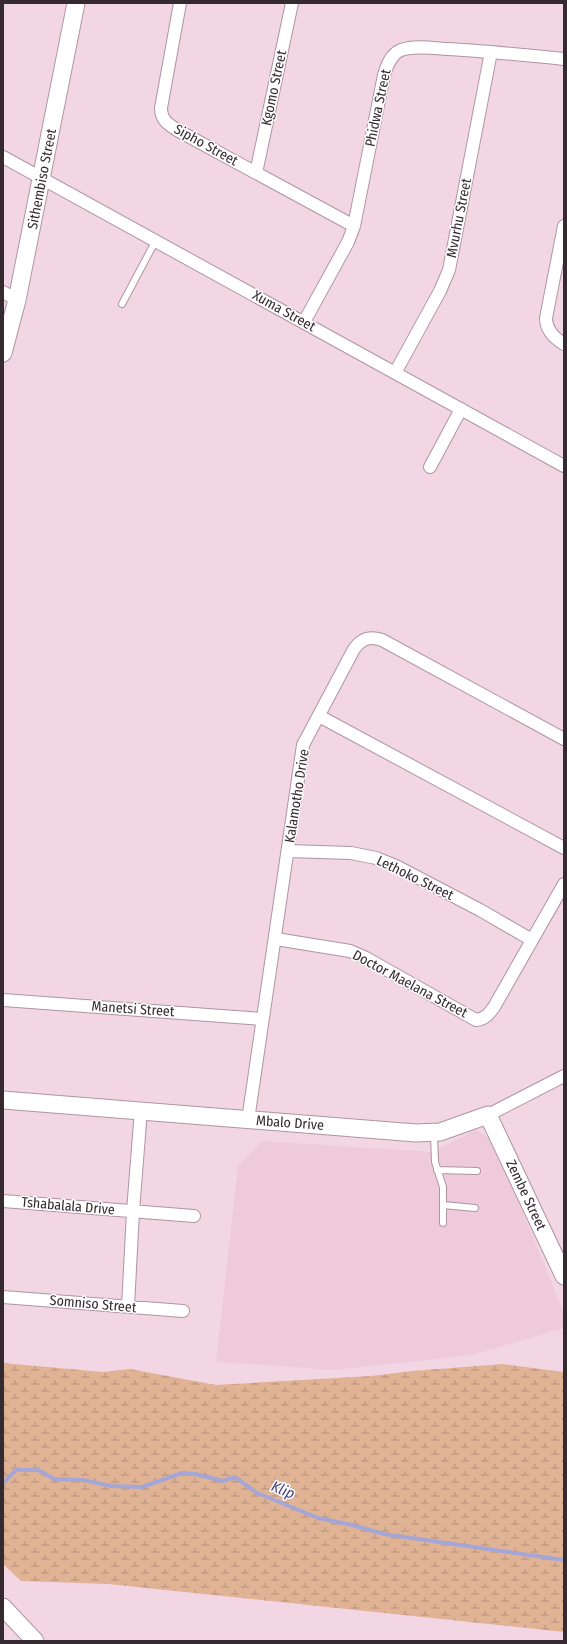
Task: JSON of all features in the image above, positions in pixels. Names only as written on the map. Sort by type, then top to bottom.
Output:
[{"type":"street","name":"Sithembiso Street","points":[[3,353],[10,296],[43,178],[76,3]]},
{"type":"street","name":"Sipho Street","points":[[180,3],[161,108],[161,116],[165,122],[177,130],[354,226]]},
{"type":"street","name":"Kgomo Street","points":[[256,173],[292,3]]},
{"type":"street","name":"Phidwa Street","points":[[304,322],[348,242],[354,226],[384,75],[386,67],[392,57],[400,51],[412,48],[491,52],[564,59]]},
{"type":"street","name":"Mvurhu Street","points":[[395,373],[440,291],[449,270],[491,52]]},
{"type":"street","name":"Xuma Street","points":[[3,157],[564,466]]},
{"type":"street","points":[[564,226],[546,318],[547,326],[552,334],[564,344]]},
{"type":"street","points":[[430,467],[461,409]]},
{"type":"street","name":"Kalamotho Drive","points":[[248,1120],[262,1019],[276,939],[303,746],[359,642],[370,637],[382,640],[564,739]]},
{"type":"street","points":[[319,716],[564,848]]},
{"type":"street","name":"Lethoko Street","points":[[288,851],[351,853],[376,858],[396,866],[480,910],[532,940]]},
{"type":"street","name":"Doctor Maelana Street","points":[[276,939],[350,951],[366,958],[476,1020],[488,1015],[494,1007],[564,884]]},
{"type":"street","name":"Manetsi Street","points":[[3,1000],[262,1019]]},
{"type":"street","name":"Mbalo Drive","points":[[3,1100],[416,1133],[440,1132],[488,1115],[564,1076]]},
{"type":"street","name":"Tshabalala Drive","points":[[128,1307],[133,1211],[141,1110]]},
{"type":"street","name":"Zembe Street","points":[[488,1115],[564,1276]]},
{"type":"street","name":"Tshabalala Drive","points":[[3,1201],[194,1216]]},
{"type":"street","name":"Somniso Street","points":[[3,1297],[183,1311]]},
{"type":"street","points":[[3,1608],[35,1641]]},
{"type":"lane","points":[[122,304],[156,240]]},
{"type":"lane","points":[[434,1132],[435,1162],[444,1187],[443,1223]]},
{"type":"lane","points":[[437,1170],[477,1171]]},
{"type":"lane","points":[[443,1205],[475,1208]]},
{"type":"shaded area","points":[[476,1130],[493,1140],[564,1313],[564,1328],[472,1355],[335,1370],[216,1362],[238,1166],[262,1141],[432,1152]]},
{"type":"green space","points":[[3,1363],[103,1372],[130,1369],[216,1385],[371,1376],[412,1371],[503,1364],[564,1372],[564,1632],[108,1584],[21,1581],[3,1564]]},
{"type":"waterway","name":"Klip","points":[[3,1483],[16,1470],[38,1470],[54,1479],[83,1480],[111,1486],[142,1487],[182,1473],[195,1474],[223,1481],[235,1477],[257,1493],[318,1518],[352,1525],[384,1534],[564,1560]]}]
